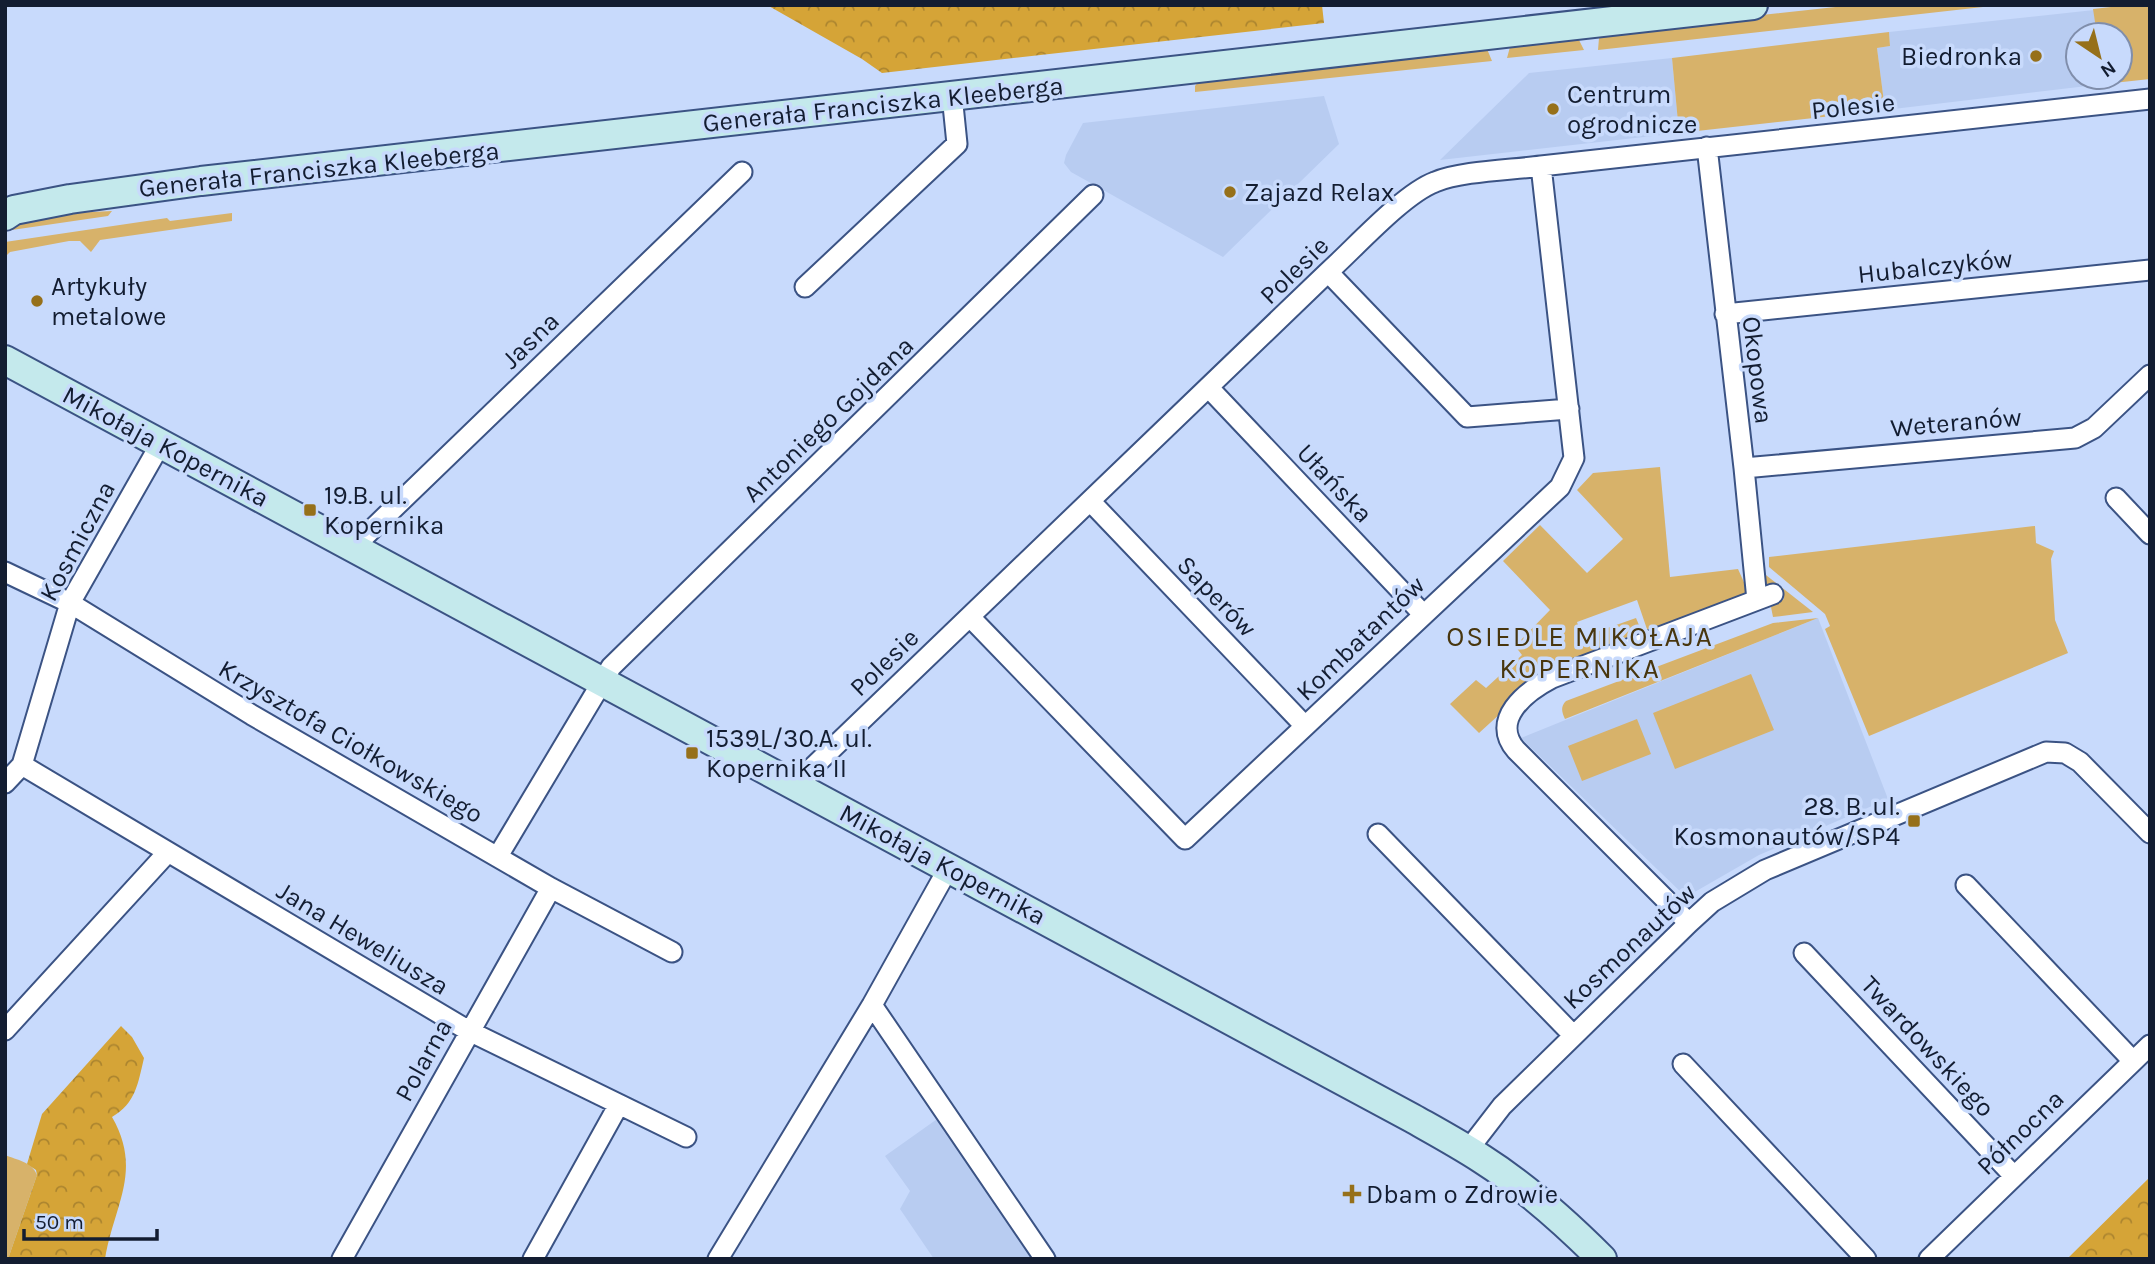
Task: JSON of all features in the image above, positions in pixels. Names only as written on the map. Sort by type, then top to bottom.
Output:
[{"type":"street","name":"Generała Franciszka Kleeberga","points":[[8,212],[163,186],[1753,5]]},
{"type":"street","points":[[805,287],[957,144],[952,95]]},
{"type":"street","name":"Polesie","points":[[799,789],[813,766],[1328,272],[1409,198],[1426,186],[1447,178],[1541,166],[2150,99]]},
{"type":"street","name":"Okopowa","points":[[1689,923],[1516,750],[1507,740],[1505,729],[1513,710],[1540,684],[1765,597],[1744,468],[1707,147]]},
{"type":"street","name":"Kombatantów","points":[[970,617],[1185,839],[1560,487],[1574,458],[1541,166]]},
{"type":"street","name":"Jasna","points":[[355,547],[742,172]]},
{"type":"street","name":"Antoniego Gojdana","points":[[602,682],[611,667],[1093,195]]},
{"type":"street","name":"Hubalczyków","points":[[1725,314],[2150,270]]},
{"type":"street","points":[[1328,272],[1466,417],[1569,409]]},
{"type":"street","name":"Mikołaja Kopernika","points":[[5,360],[799,789],[1179,990],[1468,1150],[1535,1198],[1602,1259]]},
{"type":"street","name":"Weteranów","points":[[1744,468],[2075,438],[2094,428],[2150,375]]},
{"type":"street","name":"Ułańska","points":[[1209,388],[1423,614]]},
{"type":"street","name":"Kosmiczna","points":[[5,783],[22,765],[70,603],[161,443]]},
{"type":"street","points":[[2116,498],[2150,534]]},
{"type":"street","name":"Saperów","points":[[1091,502],[1305,726]]},
{"type":"street","name":"Krzysztofa Ciołkowskiego","points":[[5,572],[70,603],[252,715],[551,888],[672,952]]},
{"type":"street","points":[[498,856],[602,682]]},
{"type":"street","name":"Kosmonautów","points":[[1468,1150],[1502,1106],[1689,923],[1712,902],[1765,870],[2046,752],[2065,753],[2080,762],[2150,833]]},
{"type":"street","name":"Jana Heweliusza","points":[[22,765],[469,1031],[686,1138]]},
{"type":"street","points":[[1378,834],[1573,1035]]},
{"type":"street","points":[[5,1030],[168,852]]},
{"type":"street","points":[[718,1259],[872,1005],[948,867]]},
{"type":"street","points":[[1966,885],[2133,1061]]},
{"type":"street","name":"Polarna","points":[[342,1259],[551,888]]},
{"type":"street","name":"Twardowskiego","points":[[1804,953],[2013,1175]]},
{"type":"street","points":[[872,1005],[1045,1259]]},
{"type":"street","name":"Północna","points":[[1929,1259],[2150,1045]]},
{"type":"street","points":[[1683,1064],[1866,1259]]},
{"type":"street","points":[[533,1259],[618,1106]]},
{"type":"shaded area","points":[[1854,5],[1983,7],[1598,50],[1599,38],[1607,32]]},
{"type":"shaded area","points":[[2150,5],[2150,79],[2134,81],[2134,21],[2095,21],[2093,9]]},
{"type":"shaded area","points":[[2094,10],[2095,21],[2064,21],[2064,89],[1885,110],[1877,48],[1890,46],[1889,32]]},
{"type":"shaded area","points":[[1889,32],[1890,46],[1877,48],[1885,110],[1679,133],[1672,58]]},
{"type":"shaded area","points":[[1573,36],[1579,40],[1584,50],[1507,58],[1510,47],[1517,43]]},
{"type":"shaded area","points":[[1487,49],[1492,61],[1195,92],[1195,86],[1200,80]]},
{"type":"shaded area","points":[[1672,58],[1679,133],[1440,160],[1529,73]]},
{"type":"shaded area","points":[[1324,96],[1339,144],[1223,257],[1071,172],[1064,163],[1083,123]]},
{"type":"shaded area","points":[[112,211],[108,216],[5,231],[5,226],[52,214]]},
{"type":"shaded area","points":[[232,213],[232,221],[100,240],[91,252],[80,241],[69,241],[10,252],[5,257],[5,242],[167,218],[170,221]]},
{"type":"shaded area","points":[[1660,467],[1670,577],[1738,569],[1747,589],[1743,597],[1649,635],[1637,600],[1577,622],[1581,634],[1584,633],[1585,636],[1636,618],[1644,637],[1545,673],[1479,733],[1450,704],[1476,680],[1486,688],[1522,655],[1515,646],[1550,610],[1503,561],[1540,525],[1587,573],[1623,539],[1577,490],[1593,473]]},
{"type":"shaded area","points":[[2035,526],[2036,543],[2054,551],[2051,559],[2055,620],[2068,653],[1869,736],[1825,629],[1830,626],[1825,614],[1769,567],[1769,557]]},
{"type":"shaded area","points":[[1762,572],[1813,612],[1773,617],[1771,607],[1784,599],[1779,587],[1765,582]]},
{"type":"shaded area","points":[[1818,618],[1888,799],[1759,855],[1686,897],[1521,738]]},
{"type":"shaded area","points":[[1818,618],[1565,719],[1562,712],[1566,701],[1773,623]]},
{"type":"shaded area","points":[[1751,674],[1774,730],[1675,769],[1653,713]]},
{"type":"shaded area","points":[[1637,719],[1651,754],[1582,781],[1568,746]]},
{"type":"shaded area","points":[[940,1117],[1038,1259],[934,1259],[900,1209],[910,1191],[885,1156]]},
{"type":"shaded area","points":[[5,1155],[28,1164],[37,1175],[8,1259],[5,1259]]},
{"type":"green space","points":[[767,5],[1322,5],[1324,23],[882,73]]},
{"type":"green space","points":[[121,1026],[132,1037],[144,1058],[138,1084],[131,1099],[112,1117],[121,1136],[126,1171],[105,1259],[8,1259],[37,1175],[36,1170],[27,1164],[42,1114]]},
{"type":"green space","points":[[2150,1177],[2150,1259],[2067,1259]]},
{"type":"place","name":"Biedronka","points":[[2036,56]]},
{"type":"place","name":"Centrum ogrodnicze","points":[[1553,109]]},
{"type":"place","name":"Zajazd Relax","points":[[1230,192]]},
{"type":"place","name":"Artykuły metalowe","points":[[37,301]]},
{"type":"place","name":"19.B. ul. Kopernika","points":[[310,510]]},
{"type":"place","name":"1539L/30.A. ul. Kopernika II","points":[[692,753]]},
{"type":"place","name":"28. B. ul. Kosmonautów/SP4","points":[[1914,821]]},
{"type":"place","name":"Dbam o Zdrowie","points":[[1352,1194]]},
{"type":"district","name":"OSIEDLE MIKOŁAJA KOPERNIKA","points":[[1580,652]]}]
